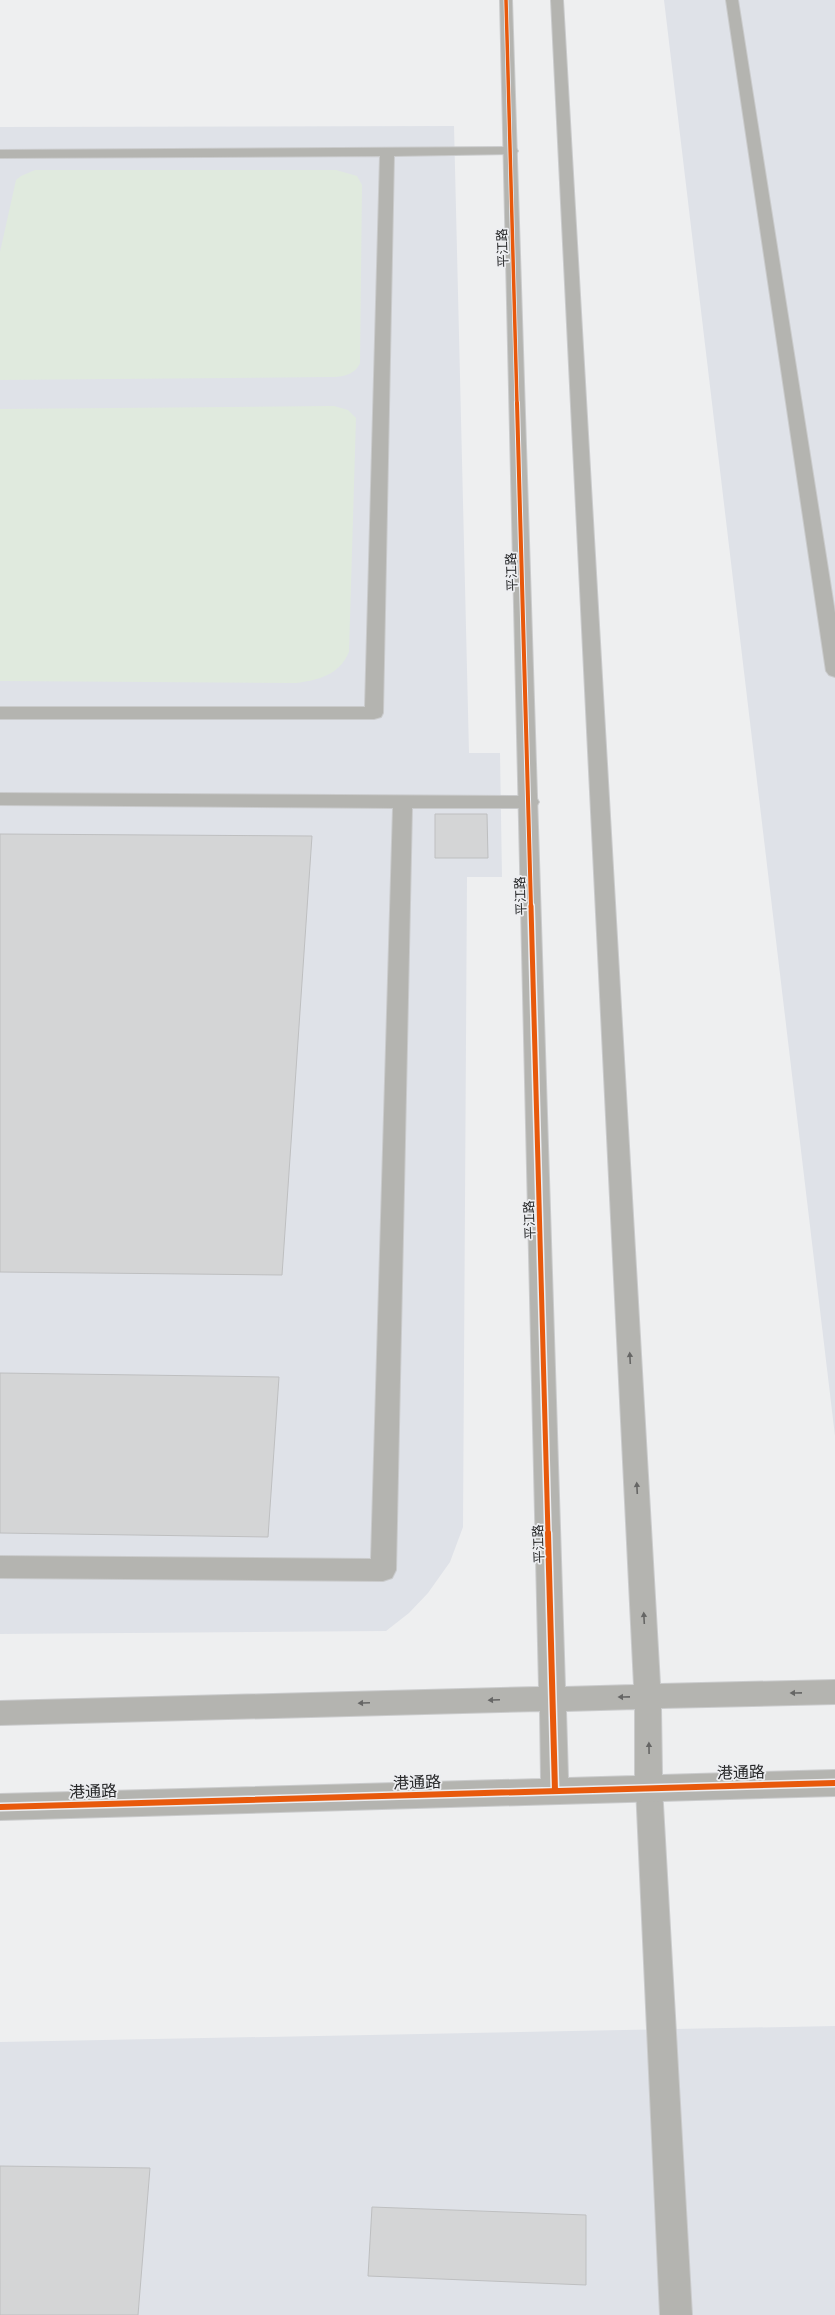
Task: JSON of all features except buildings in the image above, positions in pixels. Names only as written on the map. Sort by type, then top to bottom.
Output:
[{"type":"street","name":"平江路","points":[[506,0],[555,1791]]},
{"type":"street","points":[[558,0],[648,1696],[650,1787],[676,2315]]},
{"type":"street","points":[[732,0],[835,671]]},
{"type":"street","points":[[0,169],[2,154],[511,151]]},
{"type":"street","points":[[0,713],[374,713],[387,152]]},
{"type":"street","points":[[0,799],[529,802]]},
{"type":"street","points":[[0,1567],[383,1570],[403,801]]},
{"type":"street","points":[[0,1713],[835,1692]]},
{"type":"street","name":"港通路","points":[[0,1807],[650,1787],[835,1783]]},
{"type":"shaded area","points":[[664,0],[835,0],[835,1436]]},
{"type":"shaded area","points":[[454,126],[469,753],[500,753],[502,877],[467,877],[463,1527],[450,1562],[428,1593],[409,1613],[386,1631],[0,1634],[0,127]]},
{"type":"shaded area","points":[[35,170],[336,170],[357,176],[362,185],[360,363],[358,367],[352,373],[335,377],[0,380],[0,252],[16,180],[21,176]]},
{"type":"shaded area","points":[[334,406],[348,410],[356,418],[349,652],[345,660],[334,671],[320,678],[296,683],[0,681],[0,409]]},
{"type":"shaded area","points":[[835,2026],[835,2315],[0,2315],[0,2042]]},
{"type":"cycle path","points":[[506,0],[555,1791]]},
{"type":"cycle path","points":[[0,1807],[835,1783]]}]
